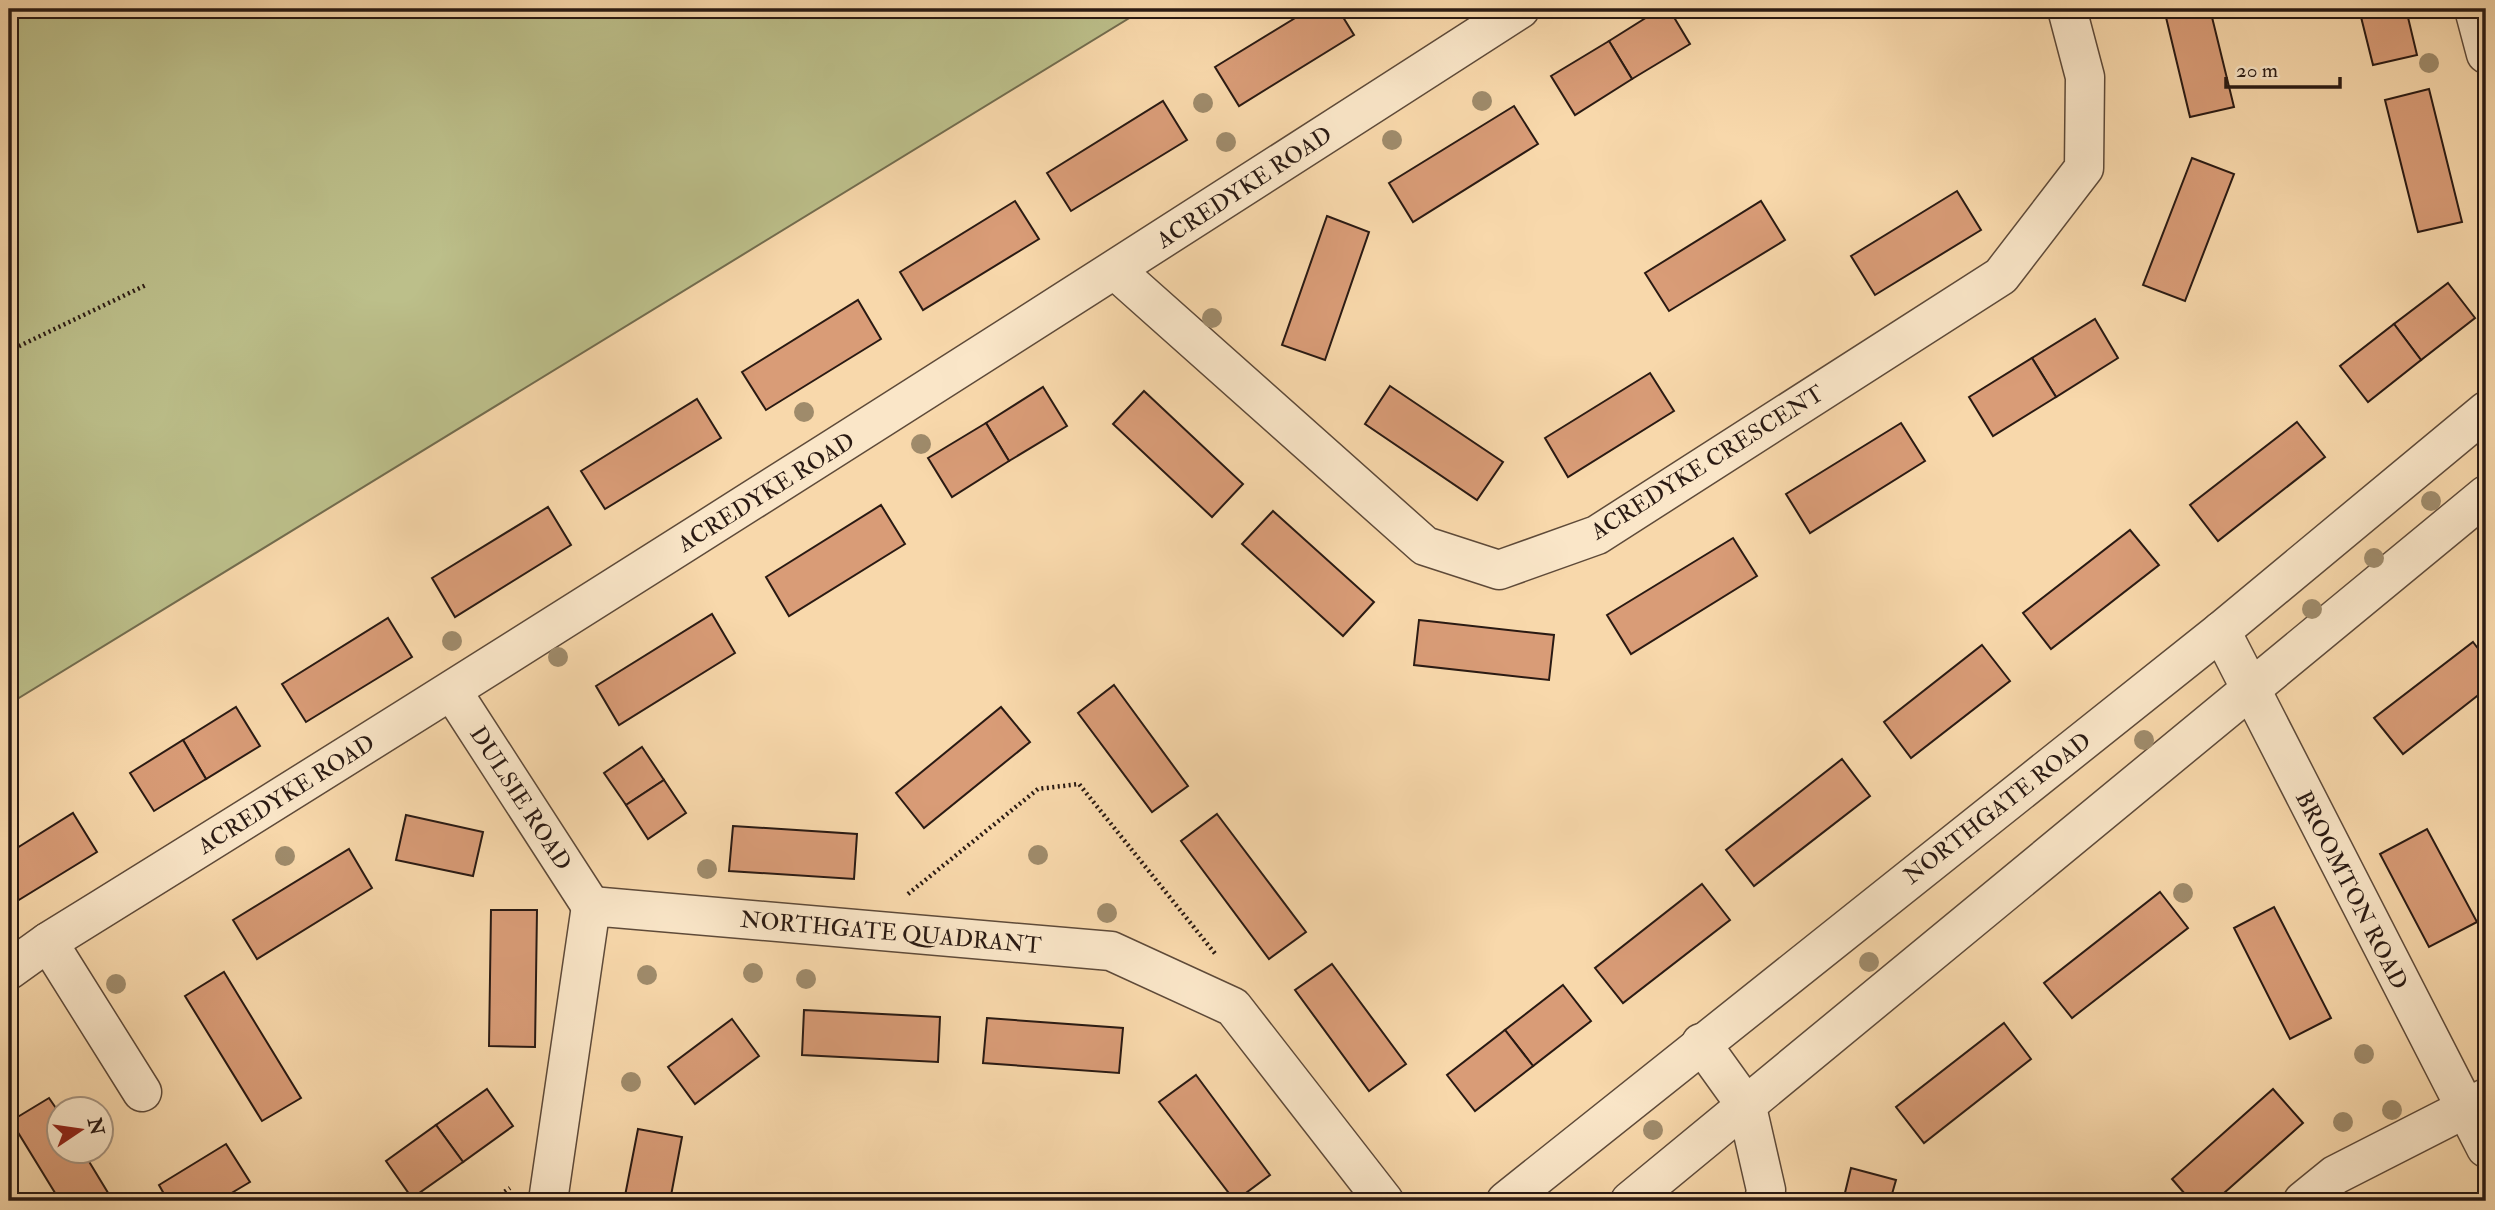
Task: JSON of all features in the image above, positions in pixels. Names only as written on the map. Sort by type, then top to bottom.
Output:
[{"type":"street","name":"ACREDYKE ROAD","points":[[9,970],[48,942],[452,691],[1115,270],[1520,9]]},
{"type":"street","name":"ACREDYKE CRESCENT","points":[[1115,270],[1425,546],[1499,570],[1597,535],[2001,276],[2084,168],[2085,78],[2067,9]]},
{"type":"street","points":[[2474,9],[2486,54]]},
{"type":"street","name":"NORTHGATE ROAD","points":[[1506,1201],[2221,631],[2486,411]]},
{"type":"street","points":[[1630,1201],[2486,495]]},
{"type":"street","name":"BROOMTON ROAD","points":[[2221,631],[2249,690],[2475,1103],[2486,1148]]},
{"type":"street","name":"DULSIE ROAD","points":[[452,691],[591,906]]},
{"type":"street","points":[[548,1201],[591,906]]},
{"type":"street","name":"NORTHGATE QUADRANT","points":[[591,906],[1111,951],[1233,1007],[1384,1201]]},
{"type":"street","points":[[48,942],[142,1092]]},
{"type":"street","points":[[1701,1043],[1747,1107],[1766,1189],[1764,1201]]},
{"type":"street","points":[[2303,1201],[2335,1175],[2475,1103]]},
{"type":"path","points":[[9,351],[146,285]]},
{"type":"path","points":[[864,929],[1038,789],[1079,784],[1221,960],[1233,1007]]},
{"type":"green space","points":[[9,9],[1144,9],[9,704]]},
{"type":"building","points":[[1310,9],[1338,9],[1354,35],[1239,106],[1215,67]]},
{"type":"building","points":[[1660,9],[1669,9],[1690,44],[1632,79],[1609,41]]},
{"type":"building","points":[[2164,9],[2210,9],[2234,107],[2190,117]]},
{"type":"building","points":[[2359,9],[2406,9],[2417,55],[2373,65]]},
{"type":"building","points":[[1609,41],[1632,79],[1575,115],[1551,76]]},
{"type":"building","points":[[2429,89],[2462,222],[2418,232],[2385,100]]},
{"type":"building","points":[[1163,101],[1187,140],[1071,211],[1047,173]]},
{"type":"building","points":[[1514,106],[1538,144],[1413,222],[1389,183]]},
{"type":"building","points":[[2192,158],[2234,174],[2185,301],[2143,285]]},
{"type":"building","points":[[1957,191],[1981,230],[1875,295],[1851,256]]},
{"type":"building","points":[[1015,201],[1039,239],[923,310],[900,272]]},
{"type":"building","points":[[1761,201],[1785,240],[1669,311],[1645,273]]},
{"type":"building","points":[[1327,216],[1369,232],[1325,360],[1282,345]]},
{"type":"building","points":[[2448,283],[2475,318],[2421,360],[2394,324]]},
{"type":"building","points":[[858,300],[881,339],[766,410],[742,372]]},
{"type":"building","points":[[2095,319],[2118,358],[2056,397],[2032,358]]},
{"type":"building","points":[[2394,324],[2421,360],[2368,402],[2340,366]]},
{"type":"building","points":[[2032,358],[2056,397],[1993,436],[1969,397]]},
{"type":"building","points":[[1650,373],[1674,411],[1568,477],[1545,438]]},
{"type":"building","points":[[1390,386],[1503,462],[1477,500],[1365,424]]},
{"type":"building","points":[[1043,387],[1067,426],[1009,461],[986,423]]},
{"type":"building","points":[[1144,391],[1243,484],[1212,517],[1113,424]]},
{"type":"building","points":[[697,399],[721,438],[605,509],[581,471]]},
{"type":"building","points":[[2297,422],[2325,457],[2218,541],[2190,505]]},
{"type":"building","points":[[986,423],[1009,461],[952,497],[928,458]]},
{"type":"building","points":[[1901,423],[1925,461],[1810,533],[1786,494]]},
{"type":"building","points":[[881,505],[905,544],[789,616],[766,577]]},
{"type":"building","points":[[548,507],[571,545],[455,617],[432,578]]},
{"type":"building","points":[[1273,511],[1374,602],[1343,636],[1242,544]]},
{"type":"building","points":[[2130,530],[2159,565],[2051,649],[2023,613]]},
{"type":"building","points":[[1733,538],[1757,576],[1631,654],[1607,615]]},
{"type":"building","points":[[712,614],[735,653],[619,725],[596,686]]},
{"type":"building","points":[[388,618],[412,657],[306,722],[282,684]]},
{"type":"building","points":[[1419,620],[1554,635],[1549,680],[1414,665]]},
{"type":"building","points":[[2473,642],[2486,659],[2486,689],[2403,754],[2374,718]]},
{"type":"building","points":[[1982,645],[2010,681],[1911,758],[1884,722]]},
{"type":"building","points":[[1114,685],[1188,786],[1152,812],[1078,713]]},
{"type":"building","points":[[236,707],[260,746],[206,779],[183,740]]},
{"type":"building","points":[[1001,707],[1030,742],[924,828],[896,793]]},
{"type":"building","points":[[183,740],[206,779],[154,811],[130,773]]},
{"type":"building","points":[[642,747],[664,780],[626,805],[604,773]]},
{"type":"building","points":[[1842,759],[1870,796],[1754,886],[1726,850]]},
{"type":"building","points":[[664,780],[686,813],[648,839],[626,805]]},
{"type":"building","points":[[73,813],[97,852],[9,906],[9,853]]},
{"type":"building","points":[[1217,814],[1306,932],[1269,959],[1181,841]]},
{"type":"building","points":[[406,815],[483,832],[473,876],[396,860]]},
{"type":"building","points":[[733,826],[857,834],[854,879],[729,871]]},
{"type":"building","points":[[2427,829],[2477,922],[2429,947],[2380,854]]},
{"type":"building","points":[[349,849],[372,888],[257,959],[233,920]]},
{"type":"building","points":[[1702,884],[1730,920],[1623,1003],[1595,968]]},
{"type":"building","points":[[2160,892],[2188,928],[2072,1018],[2044,983]]},
{"type":"building","points":[[2274,907],[2331,1018],[2290,1039],[2234,928]]},
{"type":"building","points":[[491,910],[537,910],[535,1047],[489,1046]]},
{"type":"building","points":[[1332,964],[1406,1064],[1369,1091],[1295,990]]},
{"type":"building","points":[[224,972],[301,1098],[262,1121],[185,996]]},
{"type":"building","points":[[1563,985],[1591,1021],[1533,1066],[1505,1030]]},
{"type":"building","points":[[804,1010],[940,1017],[938,1062],[802,1055]]},
{"type":"building","points":[[987,1018],[1123,1028],[1119,1073],[983,1063]]},
{"type":"building","points":[[732,1019],[759,1056],[695,1104],[668,1067]]},
{"type":"building","points":[[2004,1023],[2031,1059],[1924,1143],[1896,1107]]},
{"type":"building","points":[[1505,1030],[1533,1066],[1475,1111],[1447,1075]]},
{"type":"building","points":[[1196,1075],[1270,1175],[1235,1201],[1159,1102]]},
{"type":"building","points":[[487,1089],[513,1126],[463,1162],[436,1125]]},
{"type":"building","points":[[2273,1089],[2303,1123],[2215,1201],[2191,1201],[2172,1179]]},
{"type":"building","points":[[46,1100],[46,1164],[91,1164],[113,1201],[60,1201],[11,1121]]},
{"type":"building","points":[[436,1125],[463,1162],[412,1198],[386,1161]]},
{"type":"building","points":[[638,1129],[682,1137],[670,1201],[624,1201]]},
{"type":"building","points":[[226,1144],[250,1182],[218,1201],[168,1201],[159,1185]]},
{"type":"building","points":[[1851,1168],[1896,1180],[1890,1201],[1843,1201]]}]
